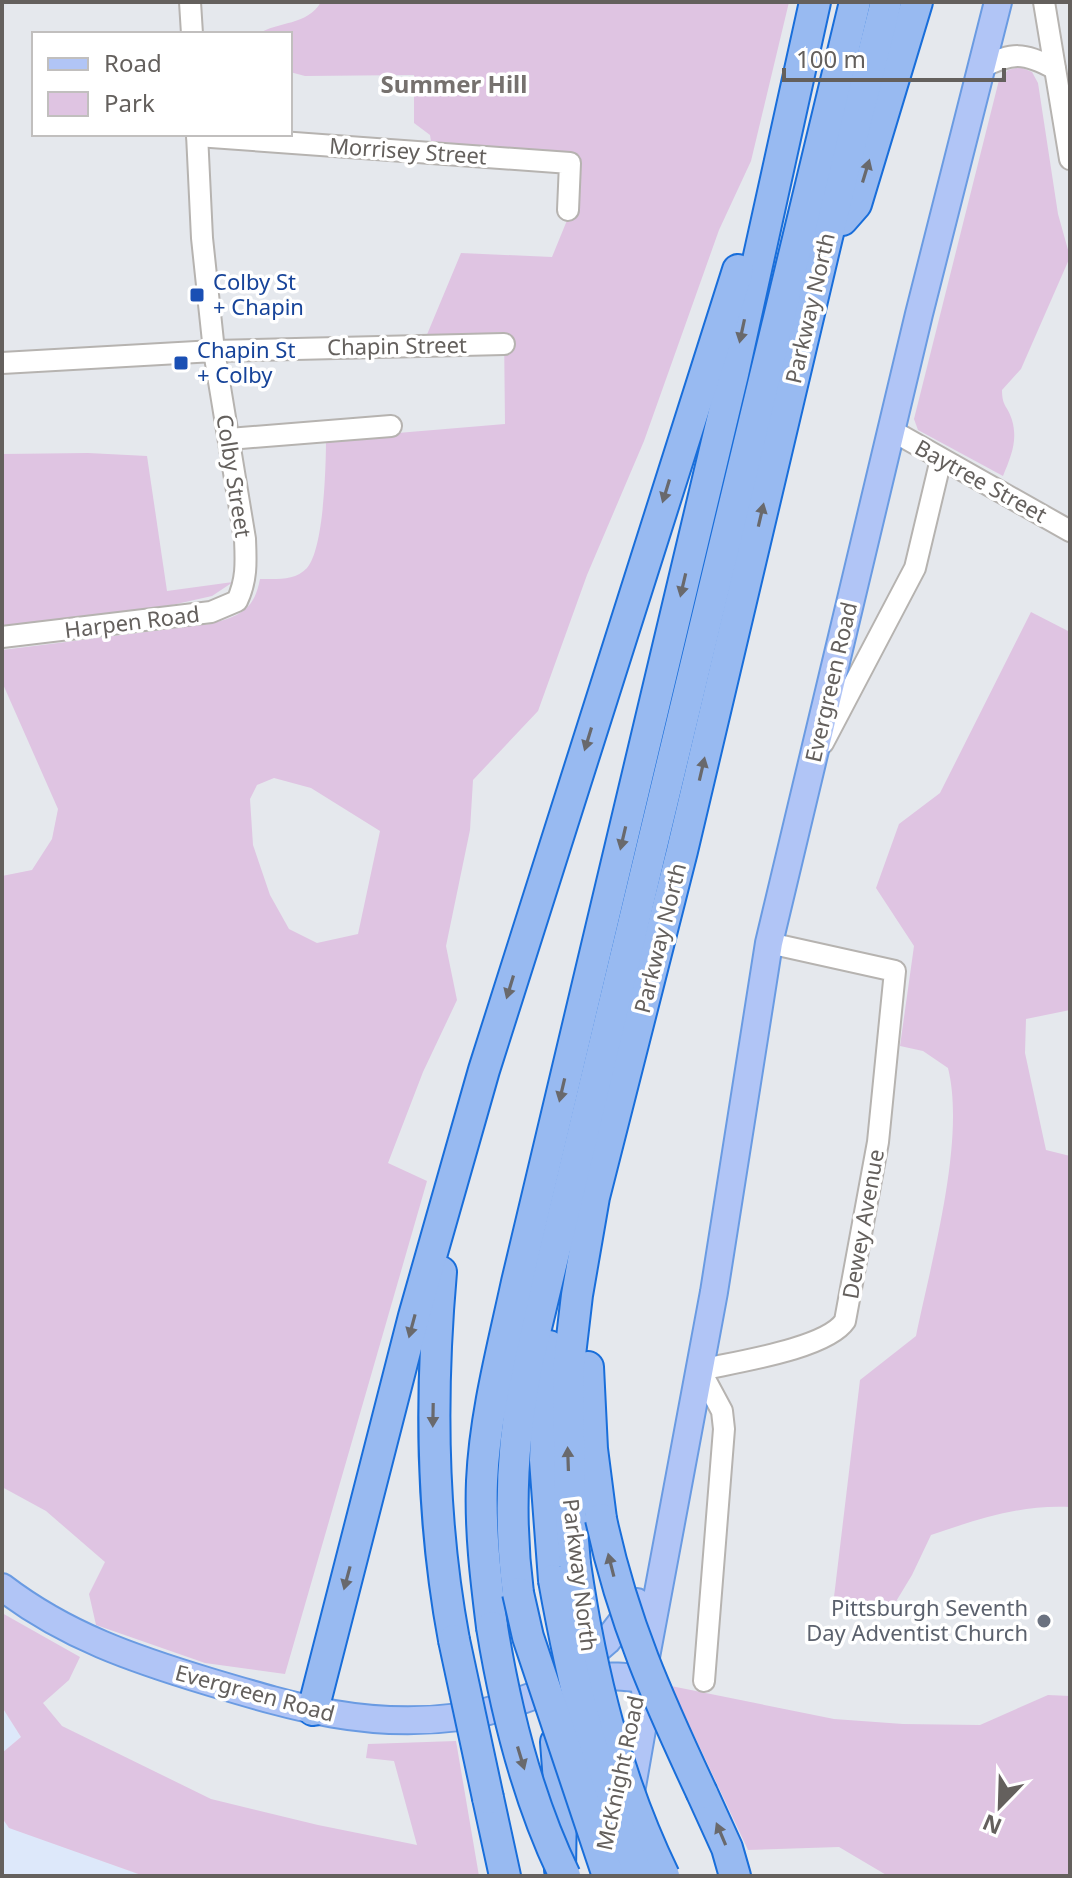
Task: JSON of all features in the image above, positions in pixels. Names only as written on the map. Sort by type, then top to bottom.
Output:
[{"type":"highway","points":[[562,1870],[545,1835],[503,1691],[483,1546],[482,1480],[494,1393],[517,1282],[733,374],[815,2]]},
{"type":"highway","points":[[562,1870],[561,1784],[537,1699],[518,1593],[511,1515],[518,1416],[528,1361],[855,2]]},
{"type":"highway","name":"Parkway North","points":[[664,1876],[628,1793],[602,1709],[587,1641],[564,1572],[570,1491],[568,1372],[577,1295],[594,1197],[682,851],[827,237],[886,2]]},
{"type":"highway","points":[[827,237],[856,204],[917,2]]},
{"type":"highway","points":[[313,1710],[414,1316],[489,1055],[684,432],[788,118]]},
{"type":"highway","points":[[580,1151],[551,1313],[545,1460],[564,1572],[566,1647],[596,1765],[638,1876]]},
{"type":"highway","points":[[456,1171],[441,1279],[432,1414],[437,1521],[454,1640],[505,1876]]},
{"type":"highway","points":[[594,1197],[598,1266],[588,1336],[588,1375],[592,1449],[601,1519],[630,1629],[657,1697],[723,1838],[735,1876]]},
{"type":"highway","points":[[537,1699],[608,1876]]},
{"type":"main road","name":"Evergreen Road","points":[[2,1587],[37,1611],[100,1646],[284,1704],[362,1720],[431,1720],[485,1712],[537,1699],[592,1678],[643,1679],[700,1370],[769,943],[891,430],[998,2]]},
{"type":"main road","name":"Evergreen Road","points":[[537,1699],[607,1641],[637,1602],[664,1554]]},
{"type":"main road","name":"McKnight Road","points":[[599,1876],[631,1699],[643,1679]]},
{"type":"main road","name":"McKnight Road","points":[[616,1876],[647,1701],[643,1679]]},
{"type":"street","points":[[190,2],[192,32]]},
{"type":"street","points":[[1044,2],[1070,159]]},
{"type":"street","points":[[981,68],[1014,55],[1033,58],[1055,69]]},
{"type":"street","name":"Colby Street","points":[[197,136],[202,238],[214,351],[245,539],[245,580]]},
{"type":"street","name":"Morrisey Street","points":[[210,136],[570,163],[568,210]]},
{"type":"street","name":"Chapin Street","points":[[2,363],[214,351],[504,344]]},
{"type":"street","points":[[229,439],[391,426]]},
{"type":"street","name":"Baytree Street","points":[[891,430],[1070,531]]},
{"type":"street","points":[[812,764],[915,568],[941,459]]},
{"type":"street","name":"Harpen Road","points":[[2,637],[211,612],[237,601],[245,580]]},
{"type":"street","name":"Dewey Avenue","points":[[700,1370],[817,1342],[835,1333],[845,1321],[878,1142],[895,971],[769,943]]},
{"type":"street","points":[[700,1370],[722,1411],[724,1429],[704,1681]]},
{"type":"shaded area","points":[[2,1707],[21,1737],[2,1753]]},
{"type":"shaded area","points":[[2,1818],[10,1828],[144,1876],[2,1876]]},
{"type":"green space","points":[[321,2],[789,2],[751,161],[719,230],[644,441],[587,575],[538,711],[473,780],[470,830],[446,946],[457,1000],[423,1072],[388,1163],[427,1181],[285,1674],[205,1663],[96,1625],[89,1594],[105,1562],[46,1511],[2,1487],[2,876],[32,870],[52,839],[58,809],[2,682],[2,650],[210,624],[237,615],[254,598],[260,579],[297,575],[307,568],[313,558],[323,506],[326,439],[505,424],[504,332],[426,337],[461,253],[552,257],[570,213],[564,154],[431,141],[430,135],[414,123],[414,75],[305,76],[292,73],[292,32],[262,32],[308,15]],"holes":[[[274,778],[311,788],[380,831],[358,934],[317,943],[289,929],[270,895],[253,845],[250,799],[257,785]]]},
{"type":"green space","points":[[1020,67],[1032,72],[1038,83],[1058,214],[1070,257],[1021,369],[1002,390],[1014,435],[1003,476],[918,430],[914,419],[999,80],[1008,70]]},
{"type":"green space","points":[[2,454],[147,456],[167,591],[233,582],[212,596],[172,605],[2,628]]},
{"type":"green space","points":[[1031,612],[1070,632],[1070,1010],[1026,1019],[1025,1053],[1046,1150],[1070,1156],[1070,1507],[1017,1511],[931,1535],[889,1613],[834,1597],[860,1380],[916,1336],[944,1201],[953,1130],[948,1068],[923,1051],[900,1046],[914,946],[876,888],[899,824],[940,793]]},
{"type":"green space","points":[[2,1613],[80,1657],[69,1680],[43,1703],[62,1726],[211,1799],[417,1845],[394,1761],[366,1758],[368,1744],[456,1741],[479,1876],[144,1876],[9,1828],[2,1818],[2,1753],[21,1737],[2,1707]]},
{"type":"green space","points":[[671,1686],[834,1719],[903,1724],[980,1725],[1048,1695],[1070,1696],[1070,1876],[888,1876],[839,1847],[748,1850]]},
{"type":"place","name":"Colby St + Chapin","points":[[197,295]]},
{"type":"place","name":"Chapin St + Colby","points":[[181,363]]},
{"type":"place","name":"Pittsburgh Seventh Day Adventist Church","points":[[1044,1621]]},
{"type":"district","name":"Summer Hill","points":[[454,85]]}]
